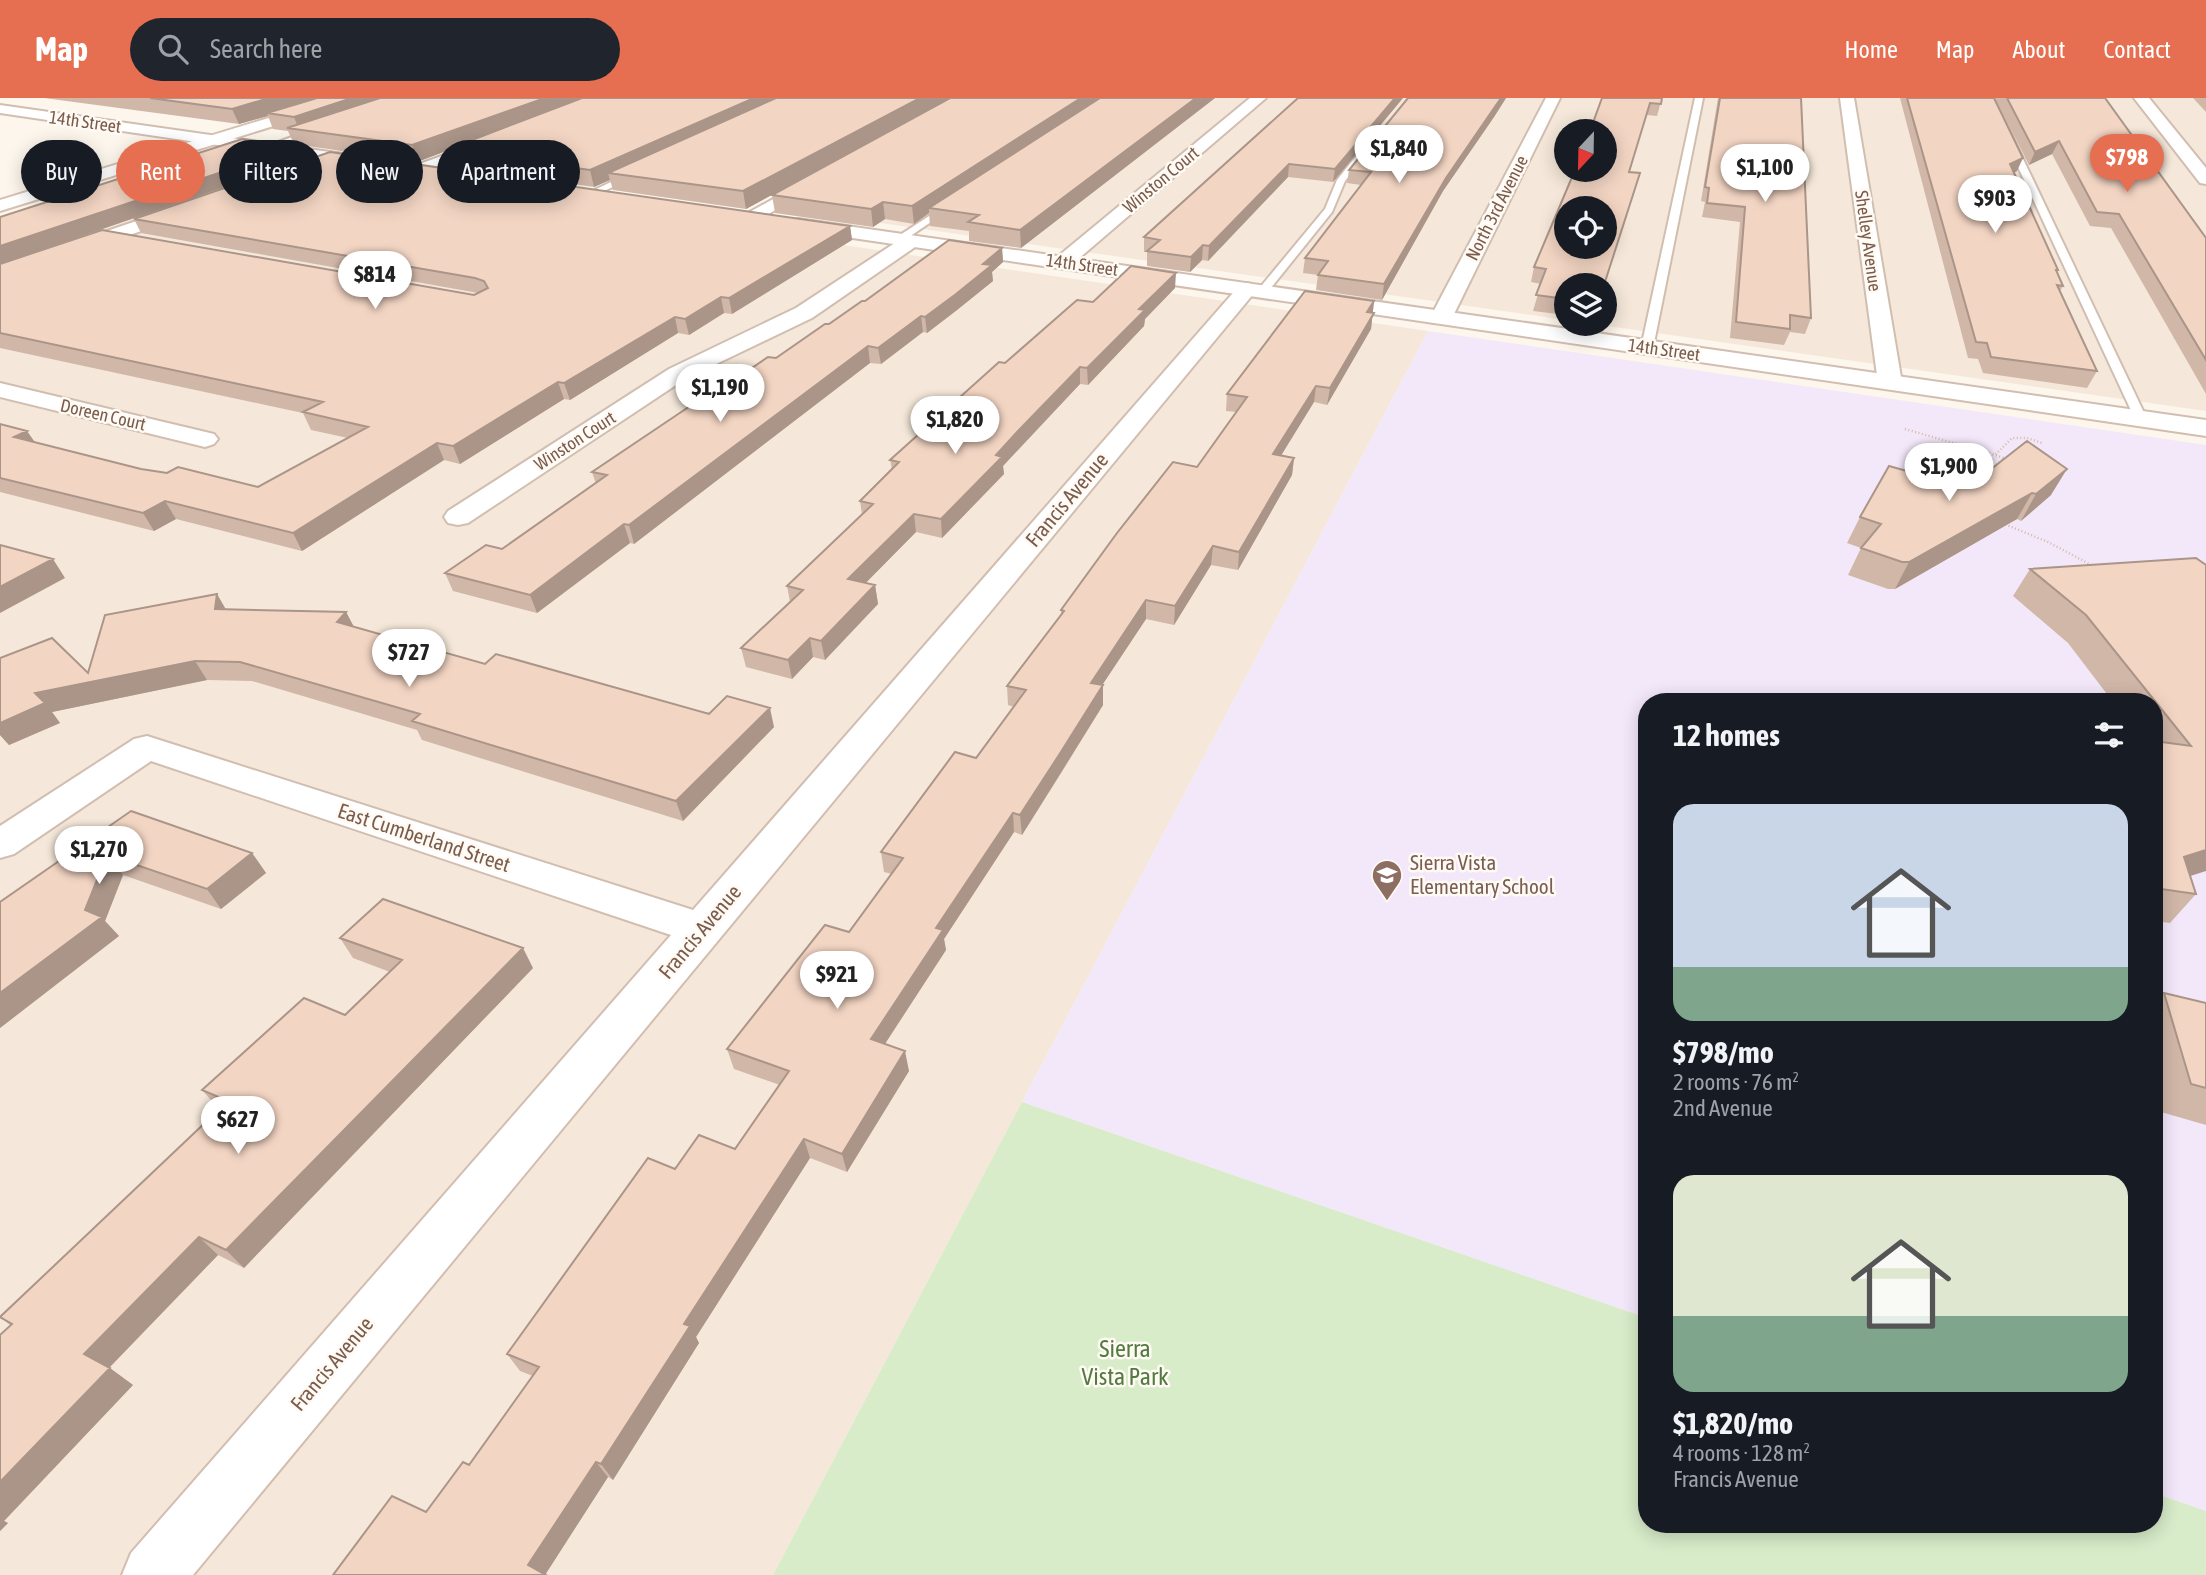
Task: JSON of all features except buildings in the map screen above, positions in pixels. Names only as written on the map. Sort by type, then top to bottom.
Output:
[{"type":"street","points":[[0,206],[349,98]]},
{"type":"street","name":"Winston Court","points":[[1063,262],[1259,98]]},
{"type":"street","name":"North 3rd Avenue","points":[[1441,318],[1553,98]]},
{"type":"street","name":"Shelley Avenue","points":[[1847,98],[1889,383]]},
{"type":"street","points":[[2141,98],[2206,179]]},
{"type":"street","name":"14th Street","points":[[0,109],[219,141]]},
{"type":"street","points":[[423,169],[513,135]]},
{"type":"street","name":"14th Street","points":[[322,156],[334,158]]},
{"type":"street","points":[[322,162],[334,158]]},
{"type":"street","name":"14th Street","points":[[833,171],[741,217],[2206,428]]},
{"type":"street","points":[[580,193],[630,200]]},
{"type":"street","points":[[0,274],[198,205]]},
{"type":"street","points":[[109,236],[145,243]]},
{"type":"street","name":"Winston Court","points":[[458,517],[677,374],[804,313],[906,240]]},
{"type":"street","name":"Francis Avenue","points":[[153,1575],[702,929],[1254,291]]},
{"type":"street","name":"Doreen Court","points":[[0,390],[205,439]]},
{"type":"street","name":"East Cumberland Street","points":[[0,844],[147,747],[702,929]]},
{"type":"lane","points":[[1647,348],[1699,98]]},
{"type":"lane","points":[[1990,98],[2141,419]]},
{"type":"lane","points":[[290,140],[327,128]]},
{"type":"lane","points":[[1254,291],[1328,210],[1340,180],[1375,139]]},
{"type":"lane","points":[[590,194],[644,170]]},
{"type":"lane","points":[[906,240],[959,201]]},
{"type":"path","points":[[1906,429],[2004,458],[1994,467]]},
{"type":"path","points":[[1995,455],[2012,438],[2026,438],[2042,443]]},
{"type":"path","points":[[2000,522],[2048,542],[2105,572]]},
{"type":"shaded area","points":[[994,98],[2206,98],[2206,411],[1617,327],[1617,273],[1554,273],[1554,318],[796,211]]},
{"type":"shaded area","points":[[219,156],[219,203],[322,203],[322,168],[336,170],[336,203],[423,203],[423,183],[437,185],[437,203],[557,203],[1428,331],[773,1575],[0,1575],[0,222],[63,203],[102,203],[102,191],[116,187],[116,203],[205,203],[205,160]]},
{"type":"shaded area","name":"Sierra Vista Elementary School","points":[[1428,331],[2206,445],[2206,1511],[2163,1496],[2163,693],[1638,693],[1638,1315],[1022,1102]]},
{"type":"green space","name":"Sierra Vista Park","points":[[1022,1102],[1638,1315],[1638,1533],[2163,1533],[2163,1496],[2206,1511],[2206,1575],[773,1575]]},
{"type":"place","name":"Sierra Vista Elementary School","points":[[1387,902]]}]
